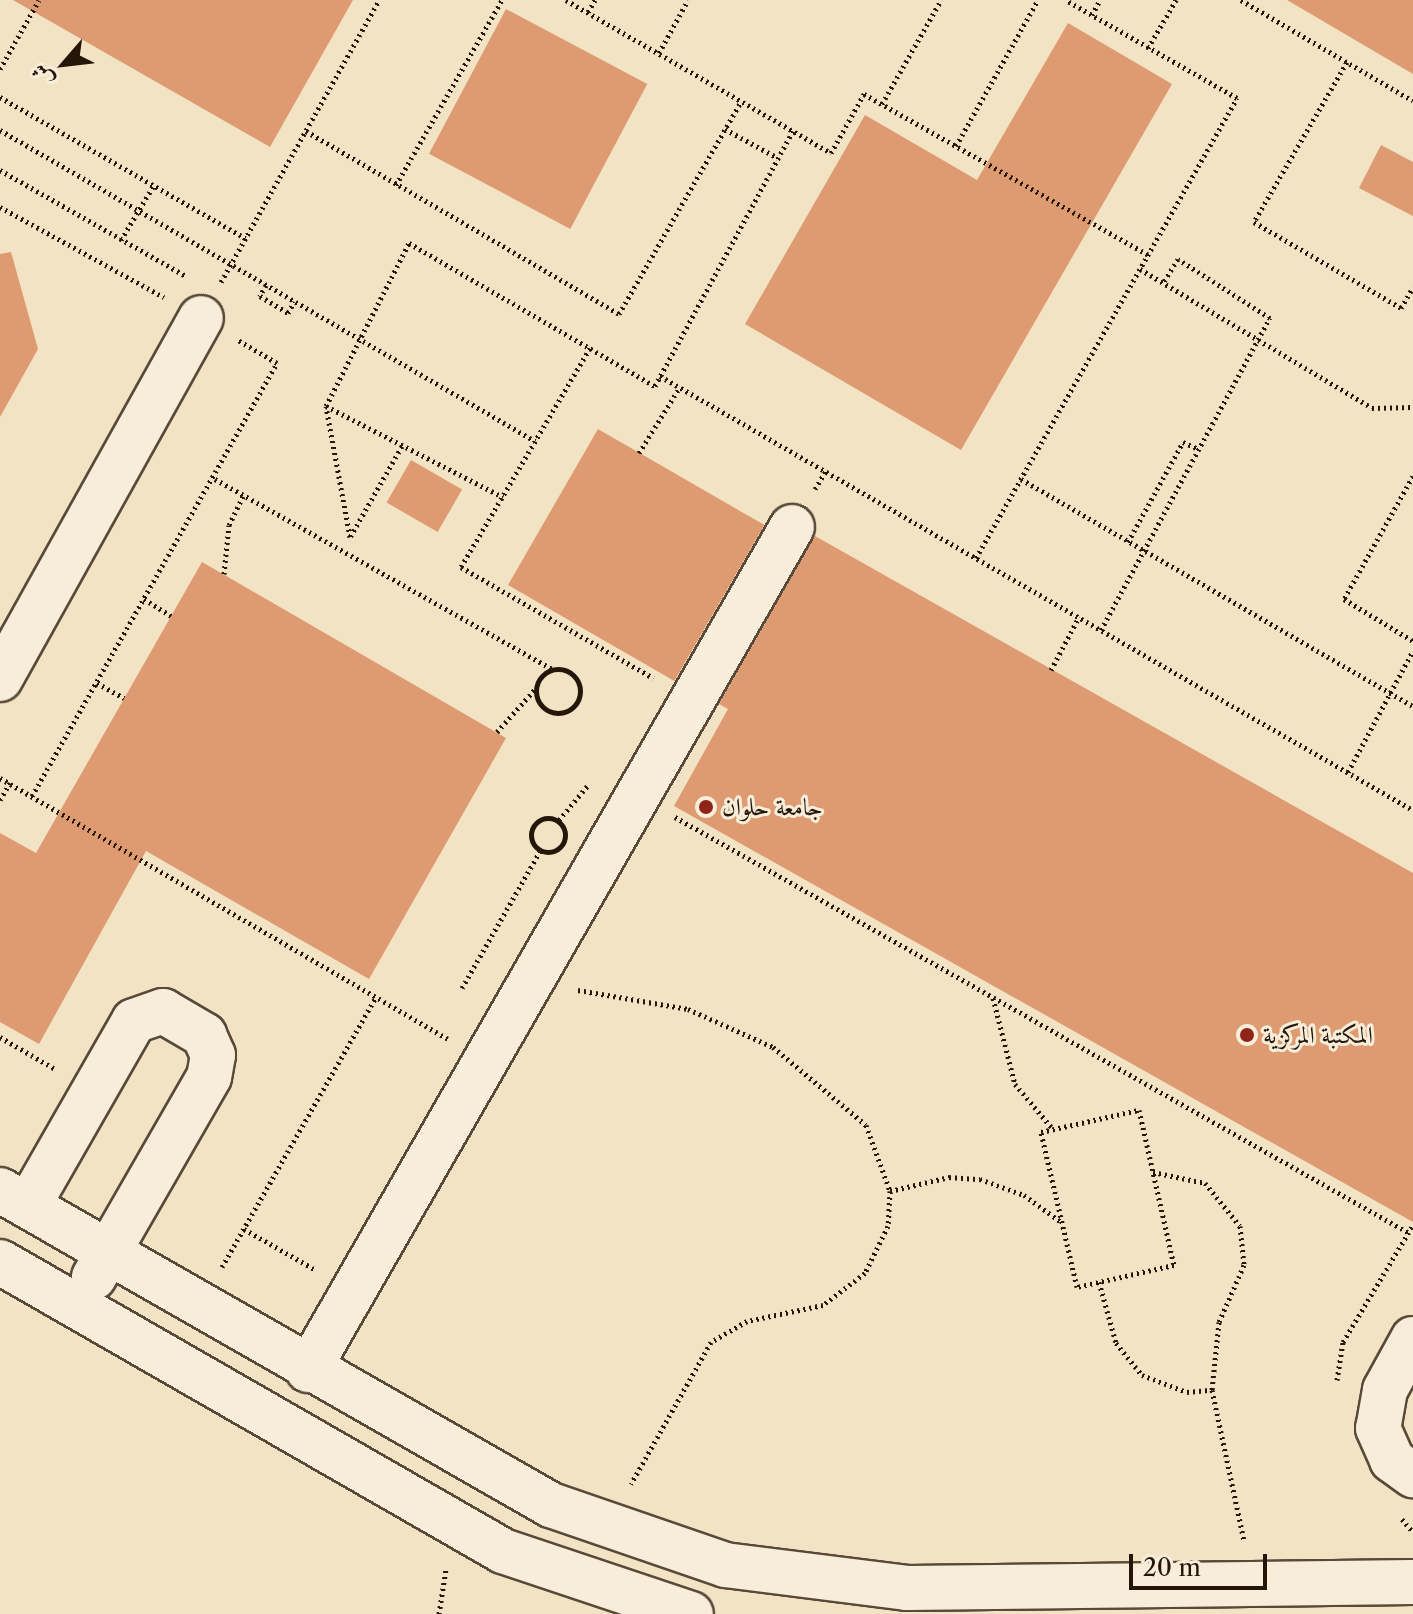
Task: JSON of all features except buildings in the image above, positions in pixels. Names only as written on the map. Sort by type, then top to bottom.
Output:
[{"type":"lane","points":[[0,679],[208,305]]},
{"type":"lane","points":[[308,1370],[642,798],[792,527]]},
{"type":"lane","points":[[77,1307],[108,1253],[209,1077],[210,1045],[163,1011],[142,1015],[94,1092],[14,1198],[108,1253],[200,1306],[308,1370],[470,1462],[608,1528],[725,1565],[816,1581],[907,1588],[1413,1582]]},
{"type":"lane","points":[[0,1262],[503,1551],[691,1614]]},
{"type":"lane","points":[[1413,1339],[1385,1390],[1378,1428],[1392,1460],[1413,1475]]},
{"type":"path","points":[[0,69],[39,0]]},
{"type":"path","points":[[0,170],[121,240],[208,305],[379,0]]},
{"type":"path","points":[[396,185],[502,0]]},
{"type":"path","points":[[566,0],[831,153],[864,94],[1148,255]]},
{"type":"path","points":[[588,12],[595,0]]},
{"type":"path","points":[[659,53],[688,0]]},
{"type":"path","points":[[882,104],[941,0]]},
{"type":"path","points":[[956,146],[1038,0]]},
{"type":"path","points":[[976,558],[1237,98],[1066,0]]},
{"type":"path","points":[[1092,15],[1100,0]]},
{"type":"path","points":[[1148,48],[1176,0]]},
{"type":"path","points":[[1241,0],[1413,101]]},
{"type":"path","points":[[1347,62],[1254,222],[1401,308],[1413,287]]},
{"type":"path","points":[[0,97],[245,238]]},
{"type":"path","points":[[306,131],[619,314],[741,102]]},
{"type":"path","points":[[725,129],[778,158]]},
{"type":"path","points":[[0,130],[535,441]]},
{"type":"path","points":[[402,446],[350,537],[326,406],[355,338],[409,243],[655,386],[793,131]]},
{"type":"path","points":[[121,240],[154,185]]},
{"type":"path","points":[[1101,630],[1270,318],[1178,259],[1163,283]]},
{"type":"path","points":[[1140,269],[1372,408],[1413,407]]},
{"type":"path","points":[[266,285],[260,296],[288,313],[294,302]]},
{"type":"path","points":[[590,348],[461,567],[696,702]]},
{"type":"path","points":[[660,376],[1413,810]]},
{"type":"path","points":[[639,453],[680,387]]},
{"type":"path","points":[[326,406],[503,497]]},
{"type":"path","points":[[32,796],[240,432]]},
{"type":"path","points":[[1128,542],[1183,442],[1199,449]]},
{"type":"path","points":[[1413,476],[1344,599],[1413,641]]},
{"type":"path","points":[[215,479],[554,670],[577,679],[581,690],[570,710],[548,711],[537,687]]},
{"type":"path","points":[[1021,479],[1413,706]]},
{"type":"path","points":[[224,574],[229,525],[243,496]]},
{"type":"path","points":[[144,599],[171,616]]},
{"type":"path","points":[[1051,670],[1079,617]]},
{"type":"path","points":[[1348,772],[1413,651]]},
{"type":"path","points":[[497,732],[554,670]]},
{"type":"path","points":[[97,683],[124,698]]},
{"type":"path","points":[[0,778],[487,1063]]},
{"type":"path","points":[[0,800],[10,783]]},
{"type":"path","points":[[642,798],[1409,1233]]},
{"type":"path","points":[[462,988],[540,851],[533,826],[559,820],[560,848],[540,851]]},
{"type":"path","points":[[529,991],[636,996],[688,1009],[773,1047],[866,1125],[890,1191],[879,1251],[846,1291],[805,1312],[747,1321],[698,1358],[608,1528]]},
{"type":"path","points":[[200,1306],[376,997]]},
{"type":"path","points":[[993,998],[1015,1084],[1054,1130]]},
{"type":"path","points":[[0,1037],[94,1092]]},
{"type":"path","points":[[1139,1110],[1174,1265],[1077,1287],[1041,1132],[1054,1130],[1139,1110]]},
{"type":"path","points":[[1153,1172],[1205,1183],[1240,1226],[1244,1265],[1219,1322],[1212,1390],[1254,1584]]},
{"type":"path","points":[[890,1191],[949,1177],[980,1179],[1024,1195],[1062,1223]]},
{"type":"path","points":[[244,1229],[354,1292]]},
{"type":"path","points":[[1099,1282],[1116,1343],[1142,1375],[1187,1392],[1212,1390]]},
{"type":"place","name":"جامعة حلوان","points":[[706,807]]},
{"type":"place","name":"المكتبة المركزية","points":[[1247,1035]]}]
